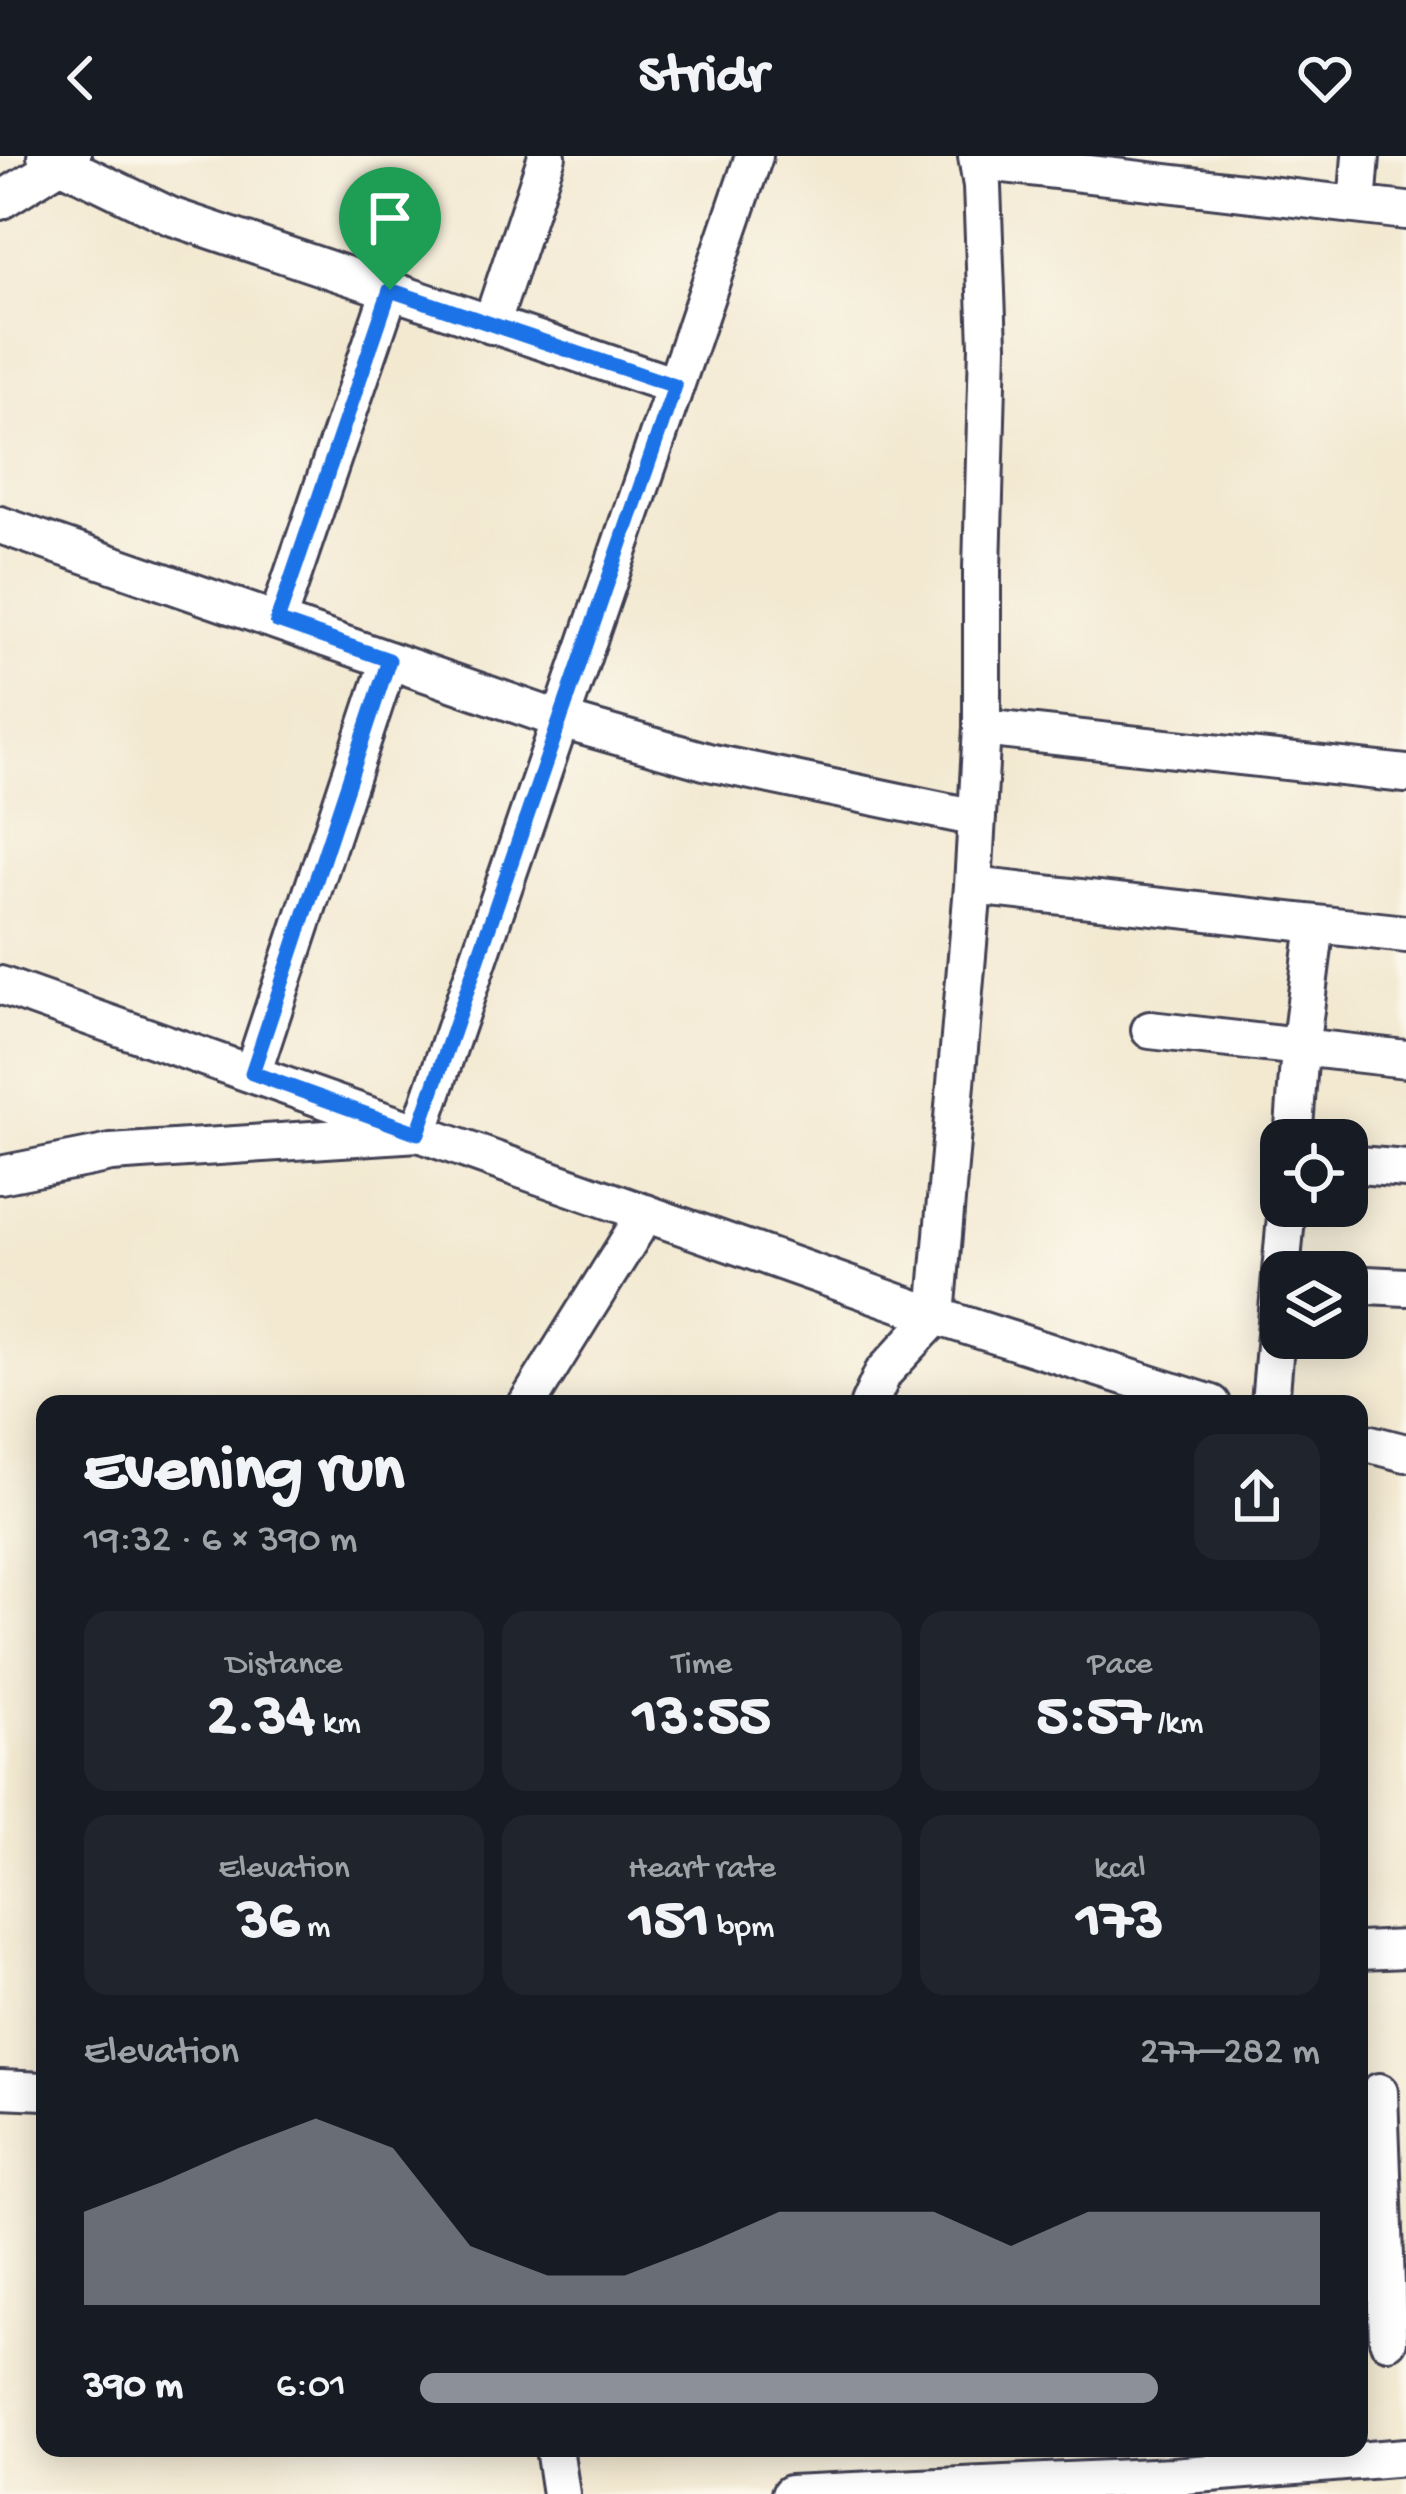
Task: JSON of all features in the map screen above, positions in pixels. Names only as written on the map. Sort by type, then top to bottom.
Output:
[{"type":"street","points":[[491,325],[547,156]]},
{"type":"street","points":[[418,1133],[754,156]]},
{"type":"street","points":[[1357,206],[1361,156]]},
{"type":"street","points":[[0,201],[60,159],[170,216],[675,386]]},
{"type":"street","points":[[873,1395],[883,1373],[936,1316],[974,886],[982,728],[988,345],[977,159],[1406,211]]},
{"type":"street","points":[[277,621],[390,290]]},
{"type":"street","points":[[0,525],[561,720],[708,762],[977,818]]},
{"type":"street","points":[[252,1073],[389,660]]},
{"type":"street","points":[[982,728],[1406,774]]},
{"type":"street","points":[[974,886],[1406,934]]},
{"type":"street","points":[[1295,1119],[1316,924]]},
{"type":"street","points":[[0,985],[936,1316],[1176,1395]]},
{"type":"street","points":[[1150,1030],[1406,1059]]},
{"type":"street","points":[[0,1175],[111,1153],[418,1133]]},
{"type":"street","points":[[1368,1166],[1406,1169]]},
{"type":"street","points":[[533,1395],[646,1213]]},
{"type":"street","points":[[1368,1285],[1406,1287]]},
{"type":"street","points":[[1271,1395],[1274,1359]]},
{"type":"street","points":[[1368,1443],[1406,1453]]},
{"type":"street","points":[[1368,1951],[1406,1949]]},
{"type":"street","points":[[0,2089],[36,2091]]},
{"type":"street","points":[[1381,2092],[1384,2341]]},
{"type":"street","points":[[555,2457],[561,2494]]},
{"type":"street","points":[[790,2494],[1396,2470]]},
{"type":"route","points":[[390,290],[675,386],[418,1133],[252,1073],[389,660],[277,621],[390,290]]}]
